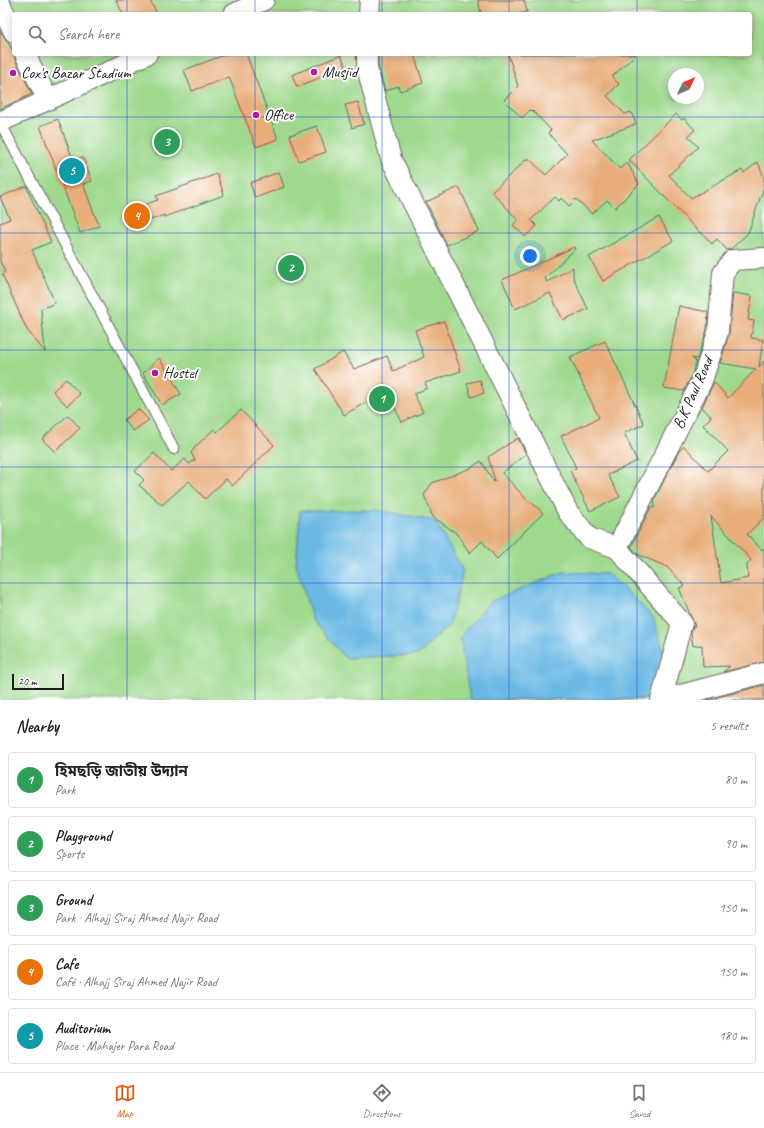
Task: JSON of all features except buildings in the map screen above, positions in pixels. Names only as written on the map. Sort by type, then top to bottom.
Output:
[{"type":"street","points":[[238,12],[264,0]]},
{"type":"street","points":[[370,0],[370,12]]},
{"type":"street","points":[[0,4],[12,28]]},
{"type":"street","points":[[26,56],[48,100]]},
{"type":"street","points":[[0,122],[143,56]]},
{"type":"street","points":[[367,56],[367,68],[391,159],[568,512],[590,538],[617,548],[682,622],[661,700],[764,673]]},
{"type":"street","name":"B.K Paul Road","points":[[617,548],[702,381],[718,332],[723,273],[733,260],[764,258]]},
{"type":"lane","points":[[0,122],[174,449]]},
{"type":"green space","points":[[0,0],[764,0],[764,700],[0,700]]},
{"type":"water","points":[[377,510],[435,521],[463,571],[450,624],[418,655],[345,658],[312,619],[296,564],[300,511]]},
{"type":"water","points":[[563,572],[609,574],[653,617],[666,659],[649,699],[470,700],[460,637],[489,602]]},
{"type":"place","name":"Musjid","points":[[314,72]]},
{"type":"place","name":"Cox's Bazar Stadium","points":[[13,73]]},
{"type":"place","name":"Office","points":[[256,115]]},
{"type":"place","name":"Ground","points":[[167,142]]},
{"type":"place","name":"Auditorium","points":[[72,171]]},
{"type":"place","name":"Cafe","points":[[137,216]]},
{"type":"place","name":"Playground","points":[[291,268]]},
{"type":"place","name":"Hostel","points":[[155,373]]},
{"type":"place","name":"হিমছড়ি জাতীয় উদ্যান","points":[[382,399]]}]
